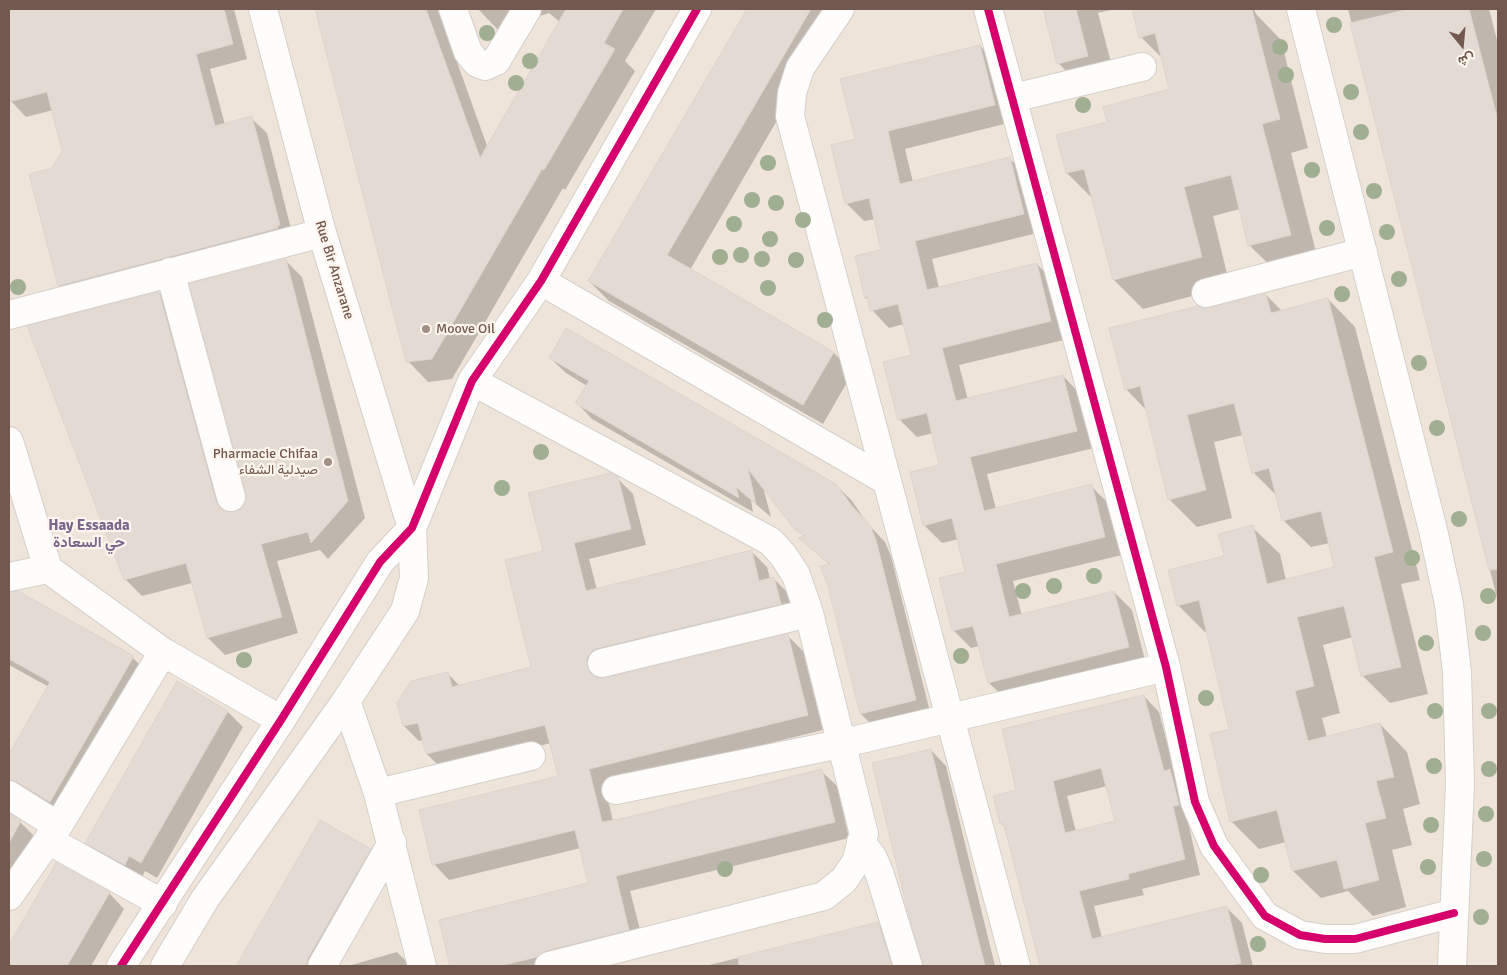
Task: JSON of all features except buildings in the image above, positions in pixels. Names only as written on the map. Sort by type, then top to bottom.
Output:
[{"type":"street","name":"Rue Bir Anzarane","points":[[263,9],[322,232],[412,528]]},
{"type":"street","points":[[452,9],[468,52],[477,63],[485,66],[496,61],[527,9]]},
{"type":"street","points":[[121,966],[281,720],[380,562],[412,528],[472,380],[541,281],[697,9]]},
{"type":"street","points":[[840,9],[800,68],[792,93],[790,116],[1016,966]]},
{"type":"street","points":[[988,9],[1166,667],[1195,802],[1214,846],[1265,916],[1300,936],[1325,940],[1355,939],[1454,913]]},
{"type":"street","points":[[1301,9],[1433,530],[1448,604],[1457,672],[1460,784],[1452,966]]},
{"type":"street","points":[[1013,98],[1142,67]]},
{"type":"street","points":[[9,315],[322,232]]},
{"type":"street","points":[[1206,293],[1363,252]]},
{"type":"street","points":[[170,272],[231,497]]},
{"type":"street","points":[[541,281],[888,481]]},
{"type":"street","points":[[472,380],[770,541],[783,556],[796,575],[809,614],[864,834],[856,862],[844,880],[824,896],[549,966]]},
{"type":"street","points":[[9,441],[48,569],[163,652],[281,720]]},
{"type":"street","points":[[165,966],[205,898],[346,700],[405,611],[414,578],[412,528]]},
{"type":"street","points":[[9,577],[48,569]]},
{"type":"street","points":[[602,663],[809,614]]},
{"type":"street","points":[[9,896],[53,833],[163,652]]},
{"type":"street","points":[[616,790],[840,744],[1166,667]]},
{"type":"street","points":[[346,700],[378,793],[422,966]]},
{"type":"street","points":[[378,793],[531,756]]},
{"type":"street","points":[[9,795],[53,833],[163,904]]},
{"type":"street","points":[[861,842],[873,858],[880,875],[908,966]]},
{"type":"street","points":[[322,966],[392,844]]},
{"type":"shaded area","points":[[9,9],[1498,9],[1498,966],[9,966]]},
{"type":"cycle path","points":[[121,966],[281,720],[380,562],[412,528],[472,381],[541,281],[697,9]]},
{"type":"cycle path","points":[[988,9],[1166,667],[1195,802],[1214,846],[1265,916],[1300,935],[1325,939],[1355,939],[1454,913]]},
{"type":"place","name":"Moove Oil","points":[[426,329]]},
{"type":"place","name":"Pharmacie Chifaa صيدلية الشفاء","points":[[328,462]]},
{"type":"district","name":"Hay Essaada حي السعادة","points":[[89,534]]}]
